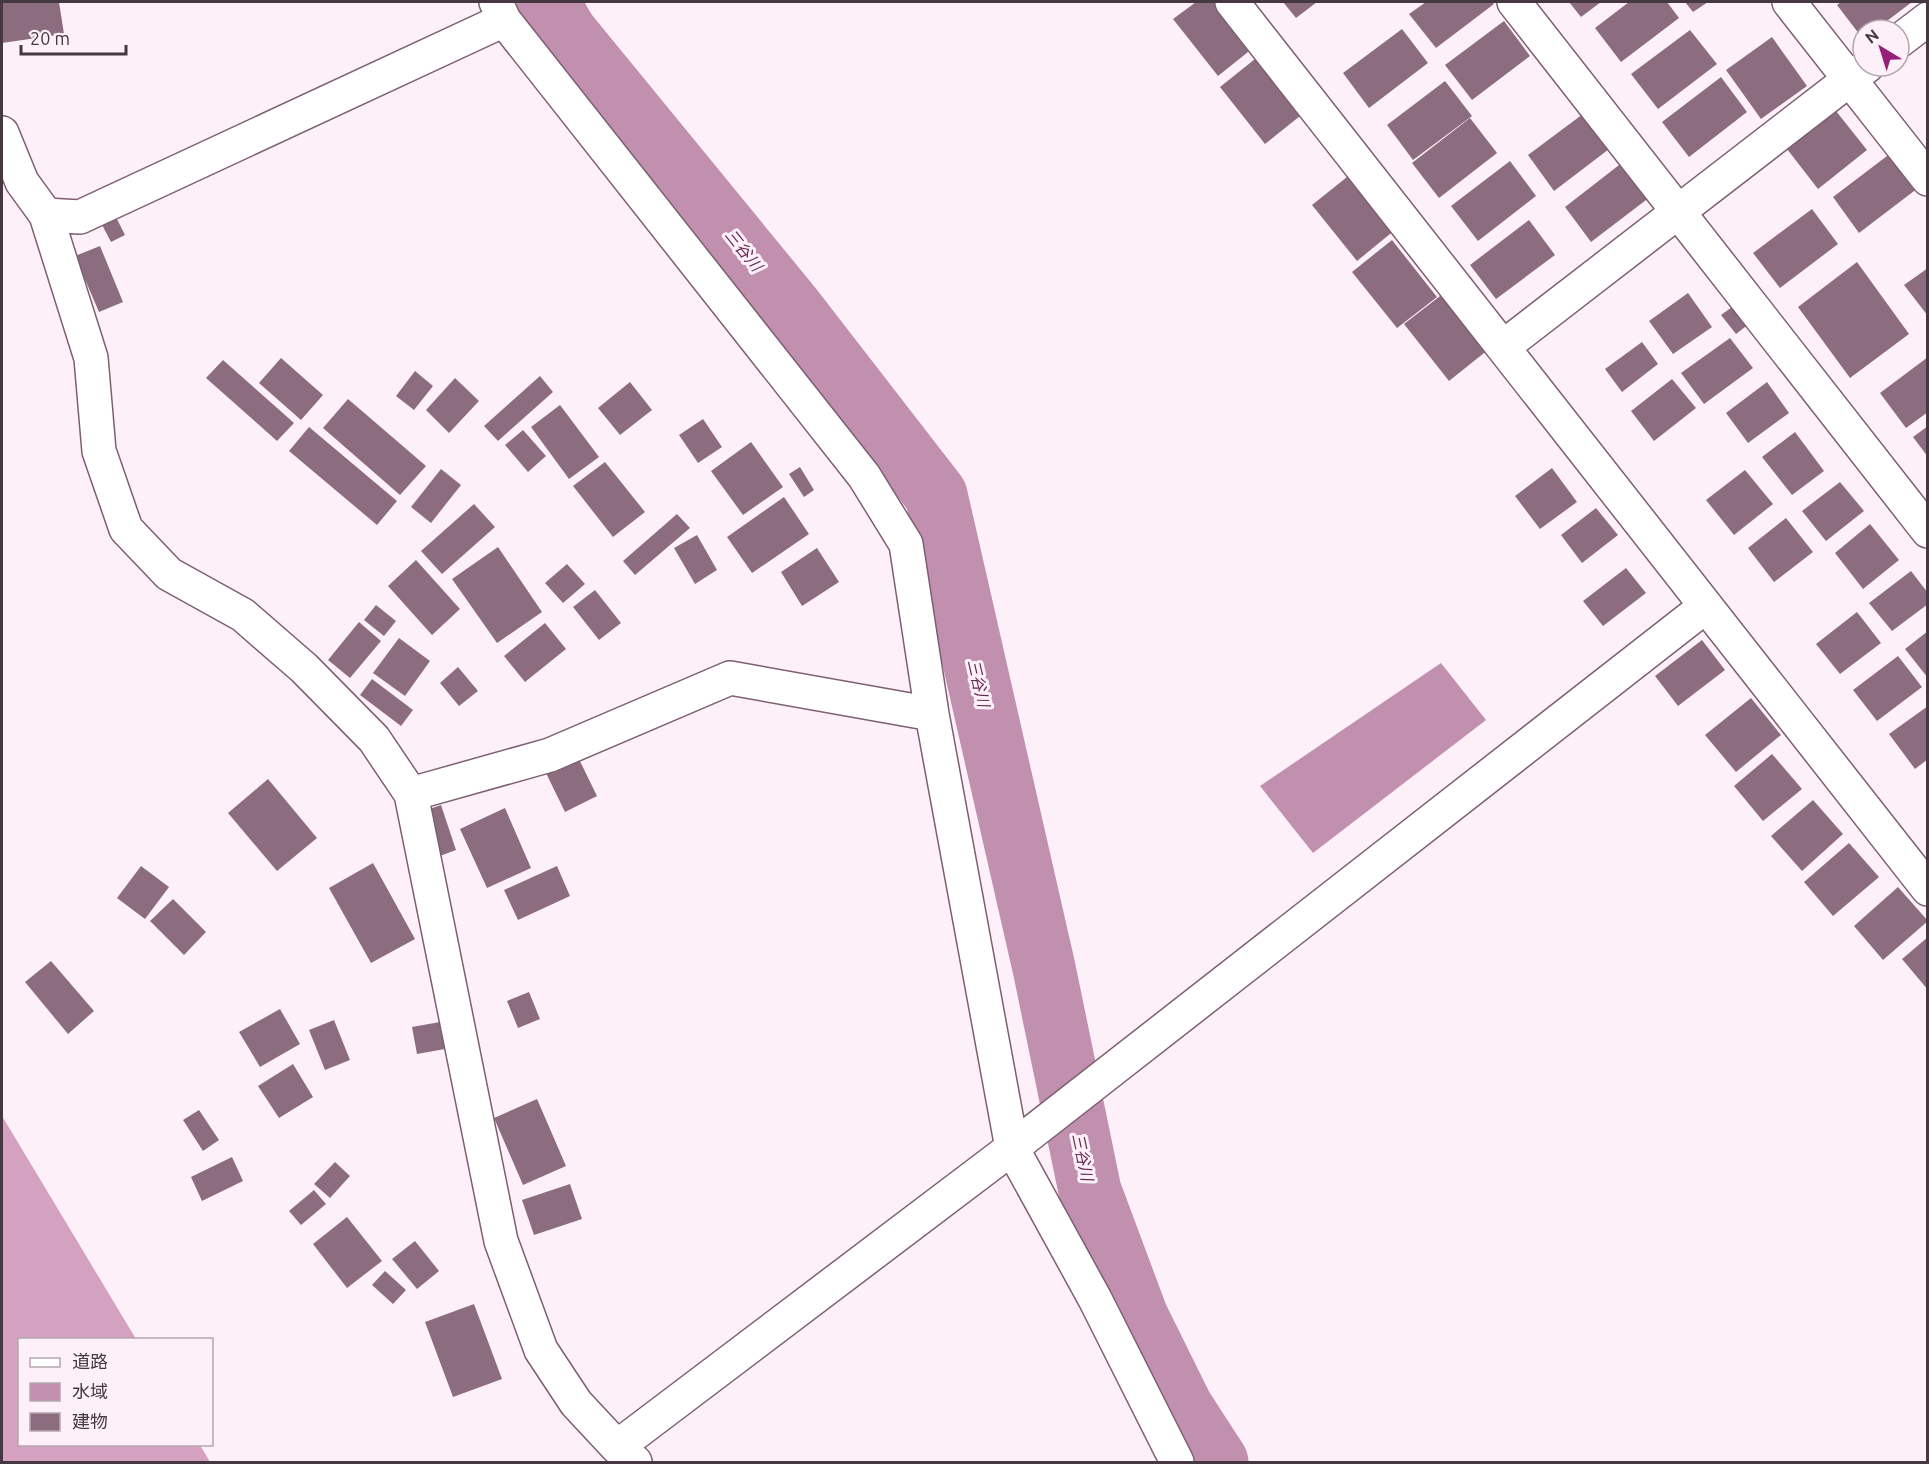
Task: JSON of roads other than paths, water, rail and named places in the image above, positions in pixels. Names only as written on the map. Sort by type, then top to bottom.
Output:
[{"type":"street","points":[[1232,2],[1928,889]]},
{"type":"street","points":[[1514,2],[1928,531]]},
{"type":"street","points":[[1789,2],[1851,66]]},
{"type":"street","points":[[46,215],[80,217],[500,11],[864,476],[906,544],[932,714],[1012,1148],[1095,1299],[1177,1462]]},
{"type":"street","points":[[1911,32],[1928,19]]},
{"type":"street","points":[[1503,347],[1680,213],[1852,78]]},
{"type":"street","points":[[1861,78],[1928,179]]},
{"type":"street","points":[[2,133],[22,182],[46,215],[91,358],[99,452],[126,528],[170,574],[243,615],[304,668],[374,739],[411,794],[501,1242],[541,1350],[576,1403],[626,1455],[1047,1119],[1706,606]]},
{"type":"street","points":[[411,794],[550,755],[730,678],[932,714]]},
{"type":"water","points":[[1441,663],[1486,720],[1313,853],[1260,786]]},
{"type":"waterway","name":"三谷川","points":[[548,2],[566,33],[792,309],[936,495],[1044,968],[1090,1191],[1137,1317],[1182,1408],[1217,1462]]}]
